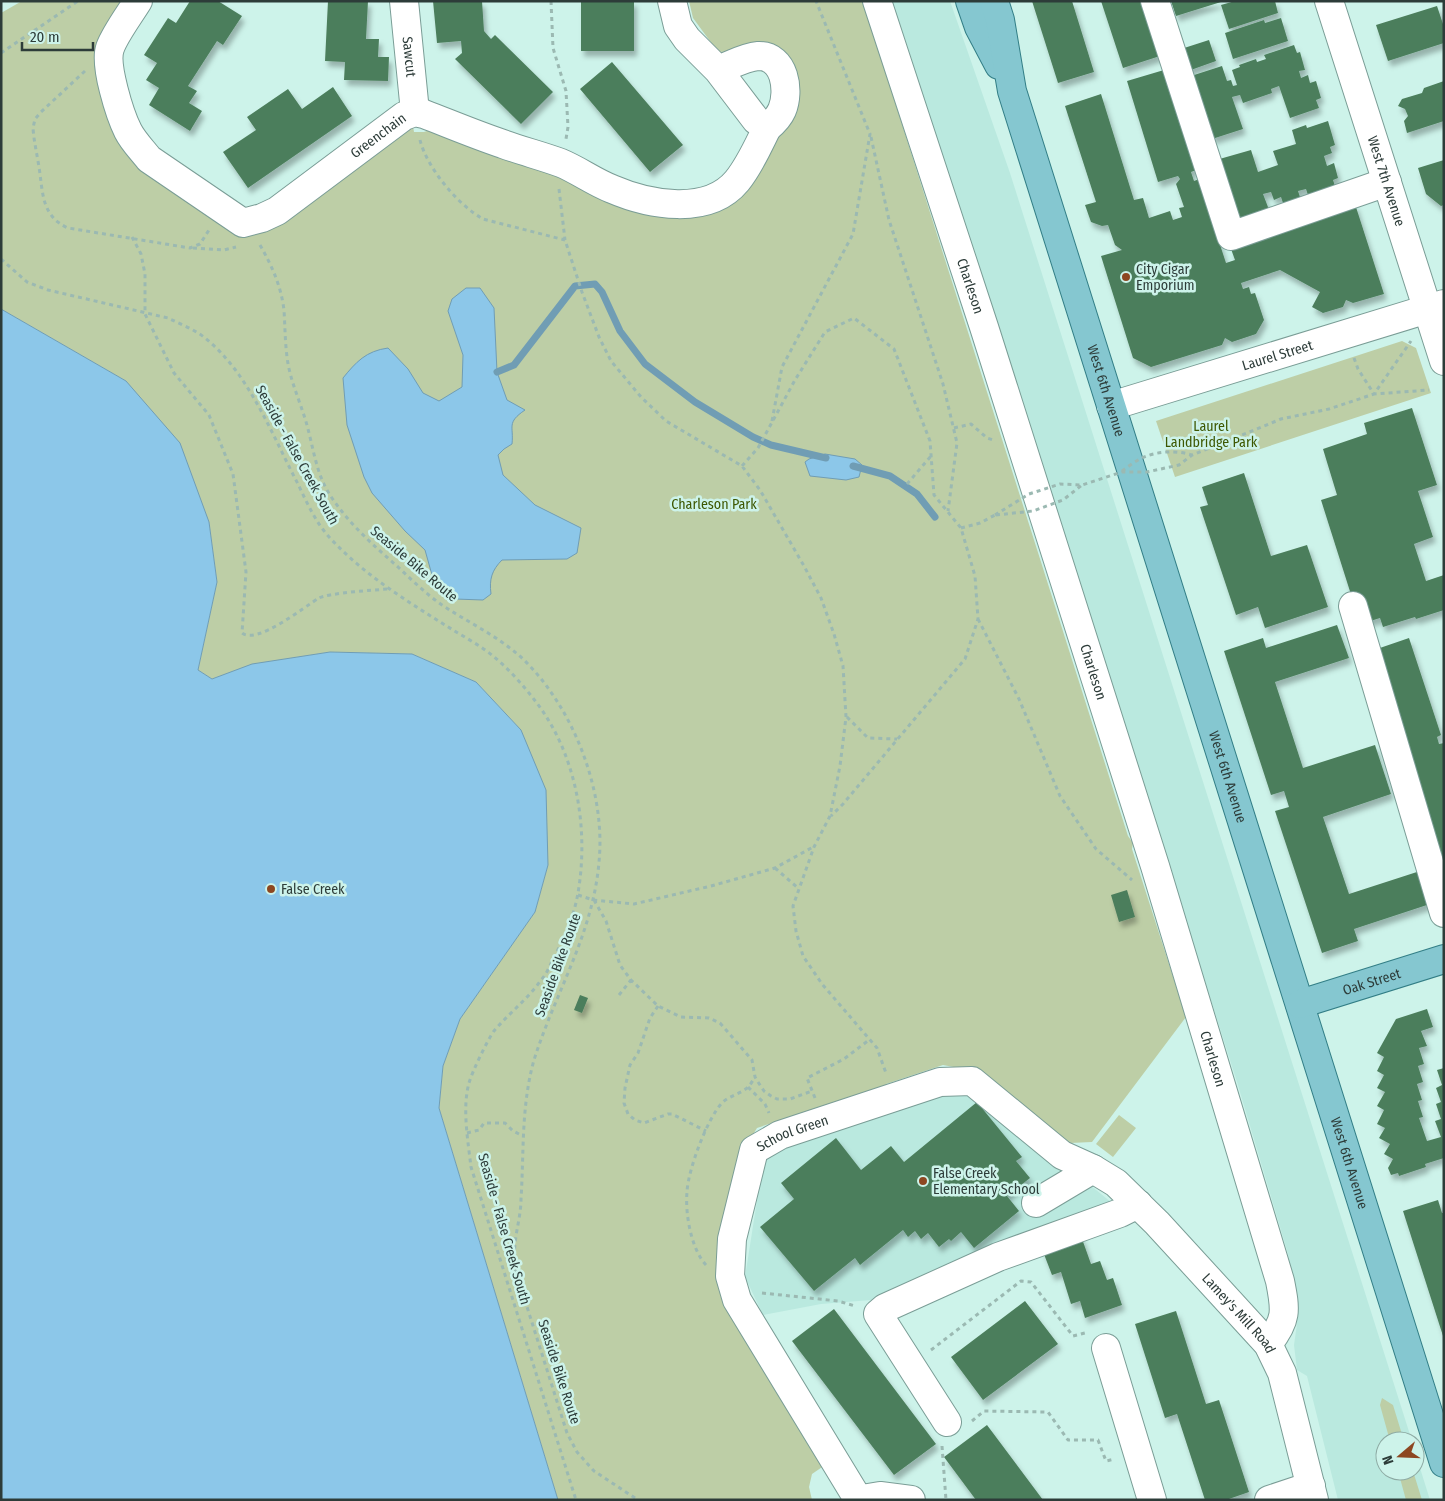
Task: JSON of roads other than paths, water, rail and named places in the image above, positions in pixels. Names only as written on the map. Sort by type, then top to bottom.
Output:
[{"type":"main road","name":"West 6th Avenue","points":[[970,1],[979,27],[1012,91]]},
{"type":"main road","name":"West 6th Avenue","points":[[994,1],[1000,20],[1012,91],[1444,1463]]},
{"type":"main road","name":"Oak Street","points":[[1300,1004],[1444,960]]},
{"type":"street","name":"Greenchain","points":[[138,1],[110,48],[110,73],[128,131],[149,158],[236,225],[262,218],[277,211],[347,160],[394,122],[415,112],[562,164],[611,189],[639,199],[667,203],[689,203],[709,199],[719,195],[736,182],[750,163],[767,128],[782,112],[786,98],[786,83],[783,73],[769,59],[759,56],[742,60],[718,70]]},
{"type":"street","name":"Sawcut","points":[[404,1],[415,112]]},
{"type":"street","points":[[672,1],[673,13],[678,26],[687,39],[718,70],[756,120],[767,128]]},
{"type":"street","name":"Charleson","points":[[877,1],[1019,438],[1154,866],[1280,1281],[1284,1302],[1283,1320],[1278,1332],[1268,1344]]},
{"type":"street","points":[[1155,1],[1232,236],[1387,182]]},
{"type":"street","name":"West 7th Avenue","points":[[1329,1],[1387,182],[1436,307],[1444,361]]},
{"type":"street","name":"Laurel Street","points":[[1112,406],[1436,307]]},
{"type":"street","points":[[1353,606],[1444,913]]},
{"type":"street","name":"School Green","points":[[857,1499],[737,1300],[730,1276],[732,1239],[754,1150],[780,1136],[940,1082],[972,1081],[1062,1155],[1093,1169]]},
{"type":"street","points":[[1036,1203],[1093,1169]]},
{"type":"street","name":"Lamey's Mill Road","points":[[1093,1169],[1116,1183],[1138,1204],[1268,1344],[1282,1373],[1313,1493]]},
{"type":"street","points":[[955,1428],[878,1314],[885,1308],[998,1257],[1120,1213],[1138,1204]]},
{"type":"street","points":[[1106,1348],[1152,1500]]},
{"type":"street","points":[[1269,1500],[1313,1493]]},
{"type":"street","points":[[857,1499],[880,1496],[911,1500]]},
{"type":"waterway","points":[[497,372],[514,365],[575,286],[595,284],[602,292],[620,331],[645,364],[695,402],[753,437],[771,445],[826,458]]},
{"type":"waterway","points":[[853,466],[890,476],[917,494],[935,517]]},
{"type":"place","name":"City Cigar Emporium","points":[[1126,277]]},
{"type":"place","name":"False Creek","points":[[271,889]]},
{"type":"place","name":"False Creek Elementary School","points":[[923,1181]]},
{"type":"park label","name":"Laurel Landbridge Park","points":[[1211,434]]},
{"type":"park label","name":"Charleson Park","points":[[714,504]]}]
